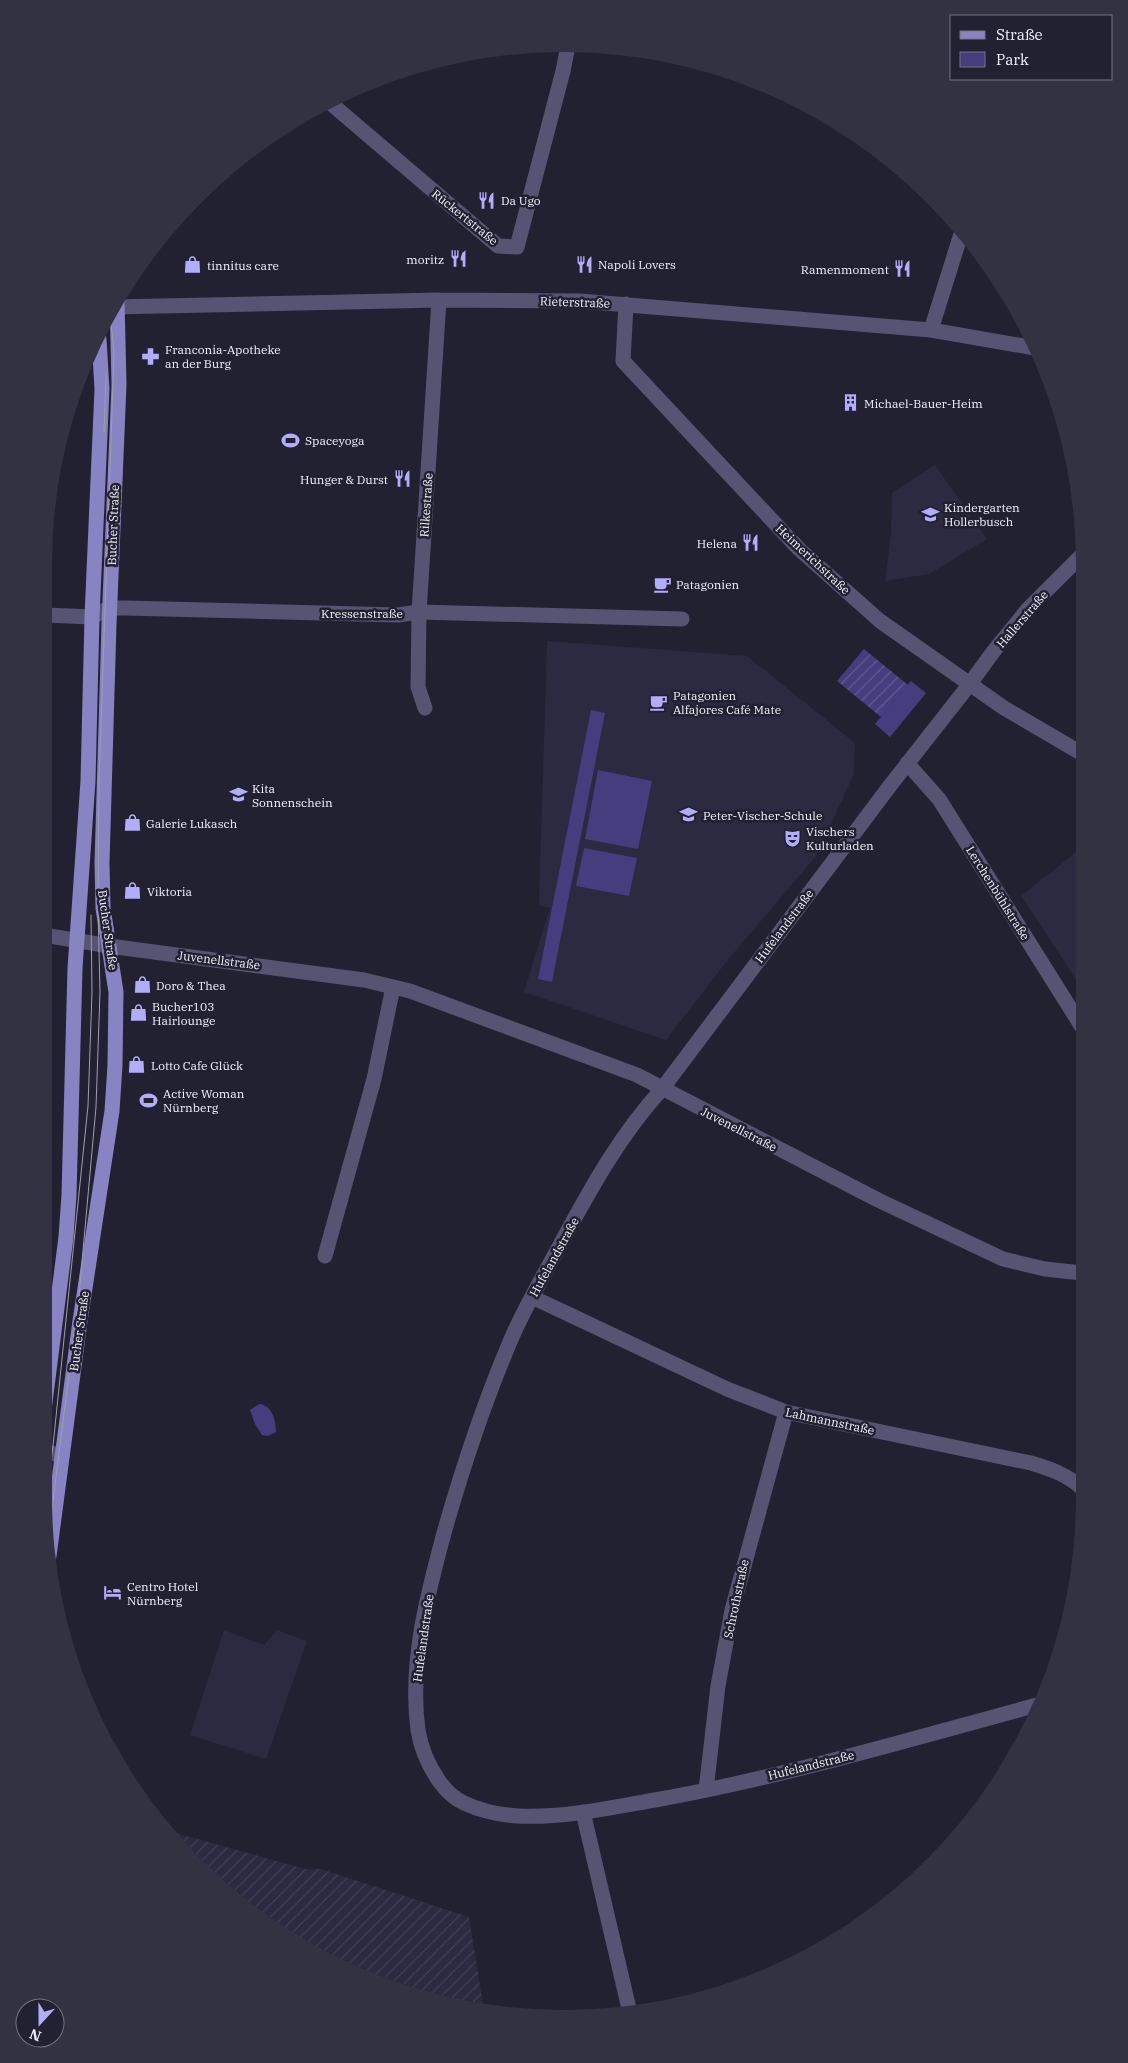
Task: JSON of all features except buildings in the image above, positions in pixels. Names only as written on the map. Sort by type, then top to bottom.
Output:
[{"type":"main road","name":"Bucher Straße","points":[[53,1522],[115,1080],[116,992],[102,902],[102,863],[109,608],[119,376],[116,318]]},
{"type":"main road","name":"Bucher Straße","points":[[52,1344],[68,1213],[77,940],[86,826],[92,617],[102,389],[100,350]]},
{"type":"street","name":"Rückertstraße","points":[[335,107],[498,246],[518,247],[567,52]]},
{"type":"street","points":[[931,330],[959,239]]},
{"type":"street","name":"Rieterstraße","points":[[124,304],[439,300],[580,301],[931,330],[1027,346]]},
{"type":"street","name":"Rilkestraße","points":[[425,708],[418,687],[419,612],[439,300]]},
{"type":"street","name":"Heimerichstraße","points":[[626,304],[623,362],[803,552],[880,621],[969,685],[1076,750]]},
{"type":"street","name":"Hallerstraße","points":[[969,685],[1028,609],[1076,561]]},
{"type":"street","name":"Kressenstraße","points":[[92,617],[109,608],[398,615],[419,612],[682,620]]},
{"type":"street","points":[[52,615],[92,617]]},
{"type":"street","name":"Hufelandstraße","points":[[969,685],[907,763],[662,1089],[638,1114],[596,1179],[532,1297],[512,1337],[472,1442],[460,1477],[427,1597],[417,1666],[418,1730],[422,1748],[430,1767],[448,1794],[463,1803],[488,1812],[517,1816],[583,1812],[706,1790],[798,1769],[1032,1706]]},
{"type":"street","name":"Lerchenbühlstraße","points":[[907,763],[939,799],[1076,1017]]},
{"type":"street","name":"Juvenellstraße","points":[[52,936],[109,946],[364,980],[410,991],[632,1073],[878,1200],[1003,1259],[1045,1269],[1076,1272]]},
{"type":"street","points":[[325,1256],[374,1079],[393,987]]},
{"type":"street","name":"Lahmannstraße","points":[[532,1297],[727,1389],[786,1412],[1031,1463],[1053,1470],[1071,1478],[1076,1483]]},
{"type":"street","name":"Schrothstraße","points":[[706,1790],[718,1686],[732,1610],[786,1412]]},
{"type":"street","points":[[52,1453],[62,1456]]},
{"type":"street","points":[[583,1812],[628,2006]]},
{"type":"shaded area","name":"Kindergarten Hollerbusch","points":[[935,465],[987,539],[929,574],[885,581],[891,534],[892,493]]},
{"type":"shaded area","name":"Peter-Vischer-Schule","points":[[547,641],[747,656],[855,743],[854,774],[816,856],[727,961],[666,1040],[524,992],[550,908],[539,905]]},
{"type":"shaded area","points":[[1076,852],[1076,979],[1021,896]]},
{"type":"shaded area","points":[[224,1630],[264,1645],[277,1630],[307,1641],[266,1759],[190,1735]]},
{"type":"shaded area","points":[[177,1833],[305,1869],[321,1869],[469,1917],[483,2004],[432,1993],[368,1972],[308,1942],[253,1905],[227,1884],[202,1861]]},
{"type":"green space","points":[[864,649],[908,685],[881,717],[837,681]]},
{"type":"green space","points":[[911,681],[926,693],[890,737],[875,724]]},
{"type":"green space","points":[[591,710],[605,713],[552,982],[538,979]]},
{"type":"green space","points":[[598,770],[652,781],[638,849],[585,839]]},
{"type":"green space","points":[[584,848],[637,858],[629,896],[576,886]]},
{"type":"green space","points":[[259,1404],[267,1407],[274,1418],[276,1432],[268,1436],[262,1435],[255,1424],[250,1410]]},
{"type":"tram line","points":[[52,1505],[79,1295],[96,1107],[100,992],[98,908],[99,782],[114,354],[111,326]]},
{"type":"tram line","points":[[104,433],[106,373]]},
{"type":"tram line","points":[[52,1454],[88,1106],[92,992],[91,915]]},
{"type":"place","name":"Da Ugo","points":[[487,200]]},
{"type":"place","name":"moritz","points":[[458,259]]},
{"type":"place","name":"Napoli Lovers","points":[[584,264]]},
{"type":"place","name":"tinnitus care","points":[[193,265]]},
{"type":"place","name":"Ramenmoment","points":[[903,269]]},
{"type":"place","name":"Franconia-Apotheke an der Burg","points":[[151,356]]},
{"type":"place","name":"Michael-Bauer-Heim","points":[[850,403]]},
{"type":"place","name":"Spaceyoga","points":[[291,440]]},
{"type":"place","name":"Hunger & Durst","points":[[402,479]]},
{"type":"place","name":"Kindergarten Hollerbusch","points":[[930,514]]},
{"type":"place","name":"Helena","points":[[751,543]]},
{"type":"place","name":"Patagonien","points":[[662,584]]},
{"type":"place","name":"Patagonien Alfajores Café Mate","points":[[659,702]]},
{"type":"place","name":"Kita Sonnenschein","points":[[238,795]]},
{"type":"place","name":"Peter-Vischer-Schule","points":[[689,815]]},
{"type":"place","name":"Galerie Lukasch","points":[[132,823]]},
{"type":"place","name":"Vischers Kulturladen","points":[[792,838]]},
{"type":"place","name":"Viktoria","points":[[133,891]]},
{"type":"place","name":"Doro & Thea","points":[[142,985]]},
{"type":"place","name":"Bucher103 Hairlounge","points":[[138,1013]]},
{"type":"place","name":"Lotto Cafe Glück","points":[[137,1065]]},
{"type":"place","name":"Active Woman Nürnberg","points":[[149,1100]]},
{"type":"place","name":"Centro Hotel Nürnberg","points":[[113,1593]]}]
